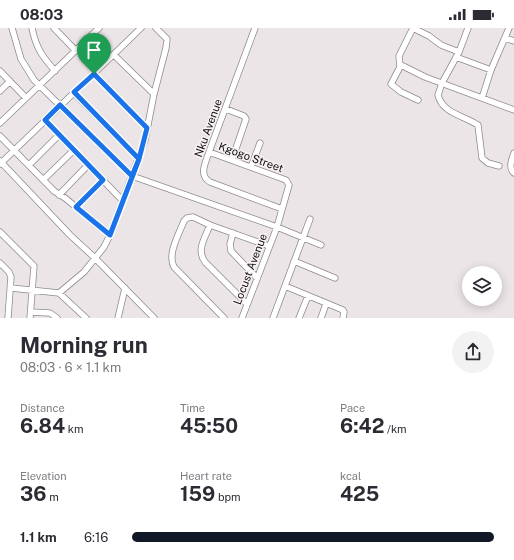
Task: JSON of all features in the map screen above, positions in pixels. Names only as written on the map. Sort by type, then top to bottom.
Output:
[{"type":"street","points":[[12,28],[21,59],[30,75],[132,176],[276,227],[321,245]]},
{"type":"street","points":[[32,28],[35,42],[42,55],[55,71]]},
{"type":"street","points":[[54,28],[76,51]]},
{"type":"street","points":[[141,28],[0,162],[65,230],[154,318]]},
{"type":"street","points":[[59,293],[84,272],[104,247],[139,159],[167,42],[165,36],[156,28]]},
{"type":"street","name":"Nku Avenue","points":[[255,28],[203,172],[207,180],[282,209]]},
{"type":"street","points":[[418,100],[401,92],[391,84],[400,65],[399,56],[413,28],[429,36],[441,45],[490,70]]},
{"type":"street","points":[[468,28],[458,54],[442,83],[438,95],[447,110],[478,125],[480,154],[482,158],[488,163],[499,166]]},
{"type":"street","points":[[482,98],[490,70],[509,28]]},
{"type":"street","points":[[0,123],[76,51],[95,29]]},
{"type":"street","points":[[505,38],[514,41]]},
{"type":"street","points":[[114,55],[154,94]]},
{"type":"street","points":[[400,65],[419,75],[514,110]]},
{"type":"street","points":[[0,71],[26,98]]},
{"type":"street","points":[[94,74],[147,128]]},
{"type":"street","points":[[0,91],[10,81]]},
{"type":"street","points":[[74,92],[139,159]]},
{"type":"street","points":[[226,109],[244,116],[246,119],[232,160]]},
{"type":"street","points":[[45,120],[123,201]]},
{"type":"street","points":[[29,165],[60,135]]},
{"type":"street","points":[[0,136],[54,191],[110,235]]},
{"type":"street","points":[[251,167],[260,143]]},
{"type":"street","points":[[44,180],[74,150]]},
{"type":"street","name":"Kgogo Street","points":[[209,152],[286,180]]},
{"type":"street","points":[[514,152],[510,167],[514,173]]},
{"type":"street","points":[[59,195],[88,165]]},
{"type":"street","points":[[76,207],[103,180]]},
{"type":"street","name":"Locust Avenue","points":[[242,318],[282,209],[289,187],[289,183],[286,180]]},
{"type":"street","points":[[224,318],[174,267],[171,261],[173,250],[185,219],[193,217],[210,225],[269,246]]},
{"type":"street","points":[[273,318],[310,219]]},
{"type":"street","points":[[210,225],[200,250],[201,256],[205,262],[247,304]]},
{"type":"street","points":[[0,232],[34,266],[30,315],[50,313],[57,318]]},
{"type":"street","points":[[233,233],[230,244],[231,251],[257,278]]},
{"type":"street","points":[[294,261],[335,278]]},
{"type":"street","points":[[0,263],[11,275],[8,318]]},
{"type":"street","points":[[285,286],[343,310],[343,317]]},
{"type":"street","points":[[11,288],[59,293],[86,318]]},
{"type":"street","points":[[118,318],[125,288]]},
{"type":"street","points":[[299,318],[308,296]]},
{"type":"street","points":[[321,318],[326,304]]},
{"type":"route","points":[[94,74],[74,92],[139,159],[132,176],[60,105],[45,120],[103,180],[76,207],[110,235],[139,159],[147,128],[94,74]]}]
